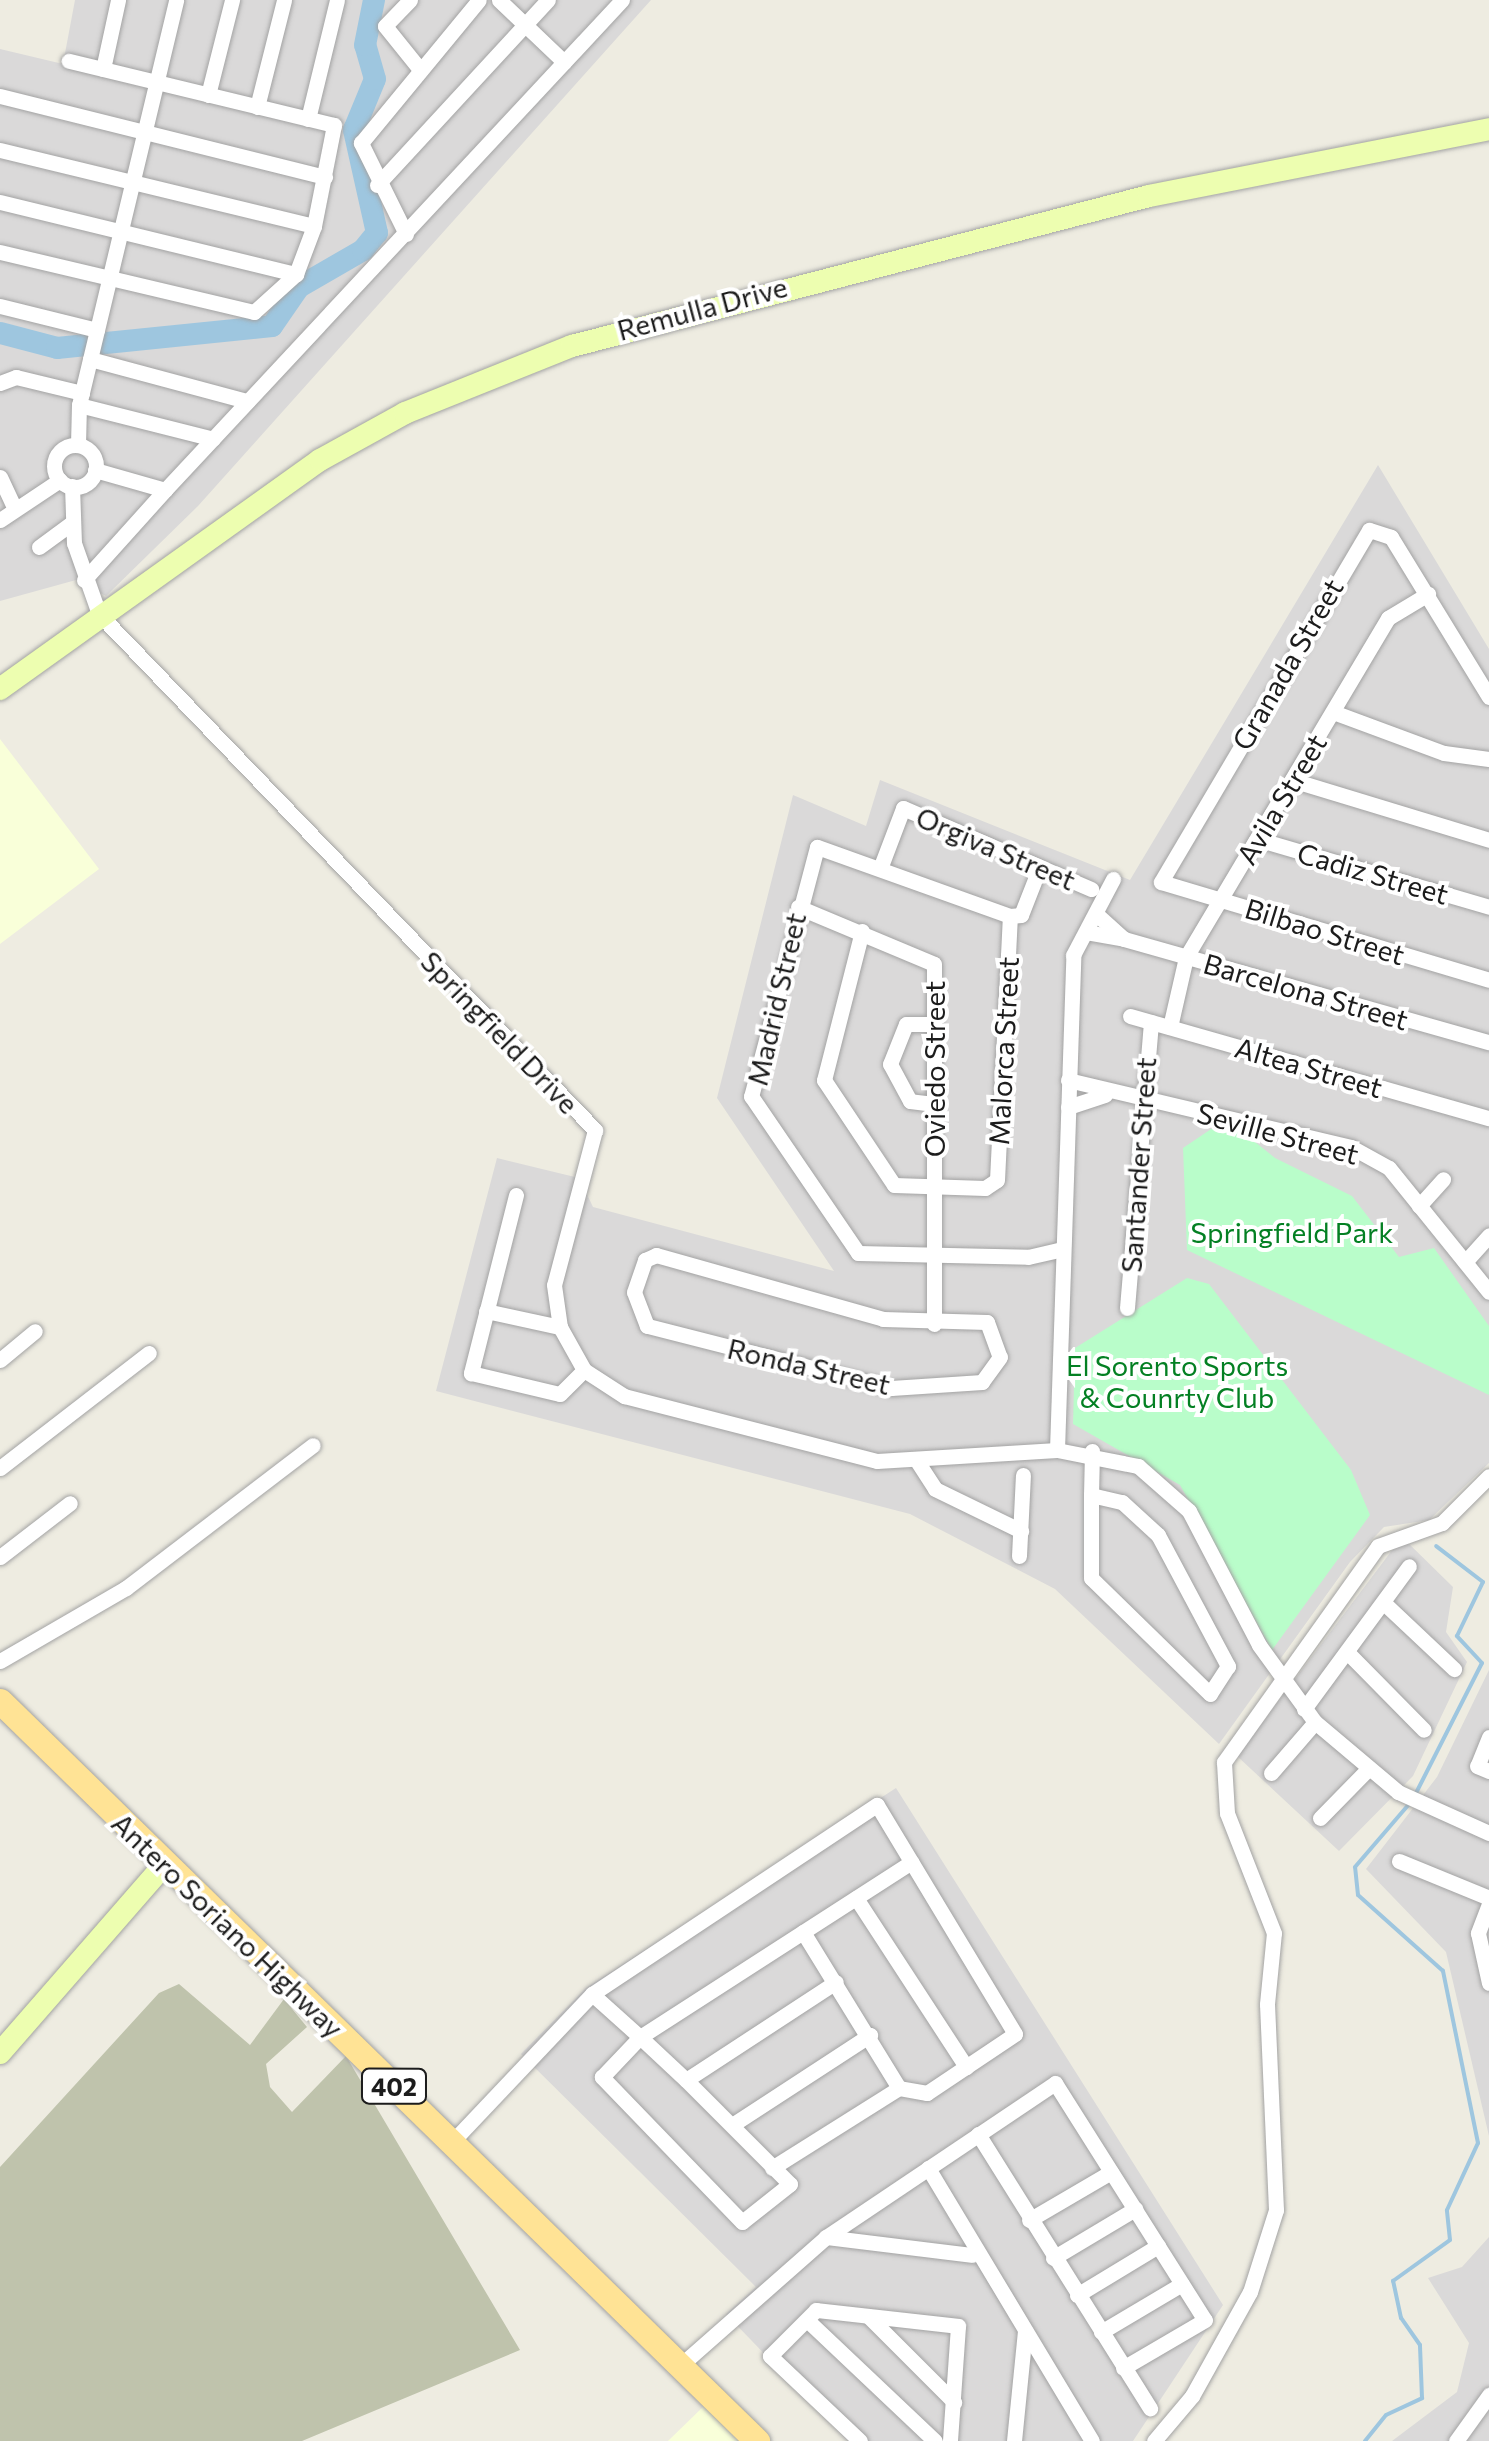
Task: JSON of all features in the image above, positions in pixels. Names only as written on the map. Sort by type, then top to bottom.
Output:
[{"type":"main road","name":"Remulla Drive","points":[[0,689],[210,530],[405,413],[636,323],[1149,196],[1489,129]]},
{"type":"main road","name":"Antero Soriano Highway","points":[[0,1700],[757,2441]]},
{"type":"main road","points":[[0,2053],[165,1864]]},
{"type":"street","points":[[103,69],[118,0]]},
{"type":"street","points":[[165,490],[95,470],[78,445],[81,399],[176,0]]},
{"type":"street","points":[[208,95],[232,0]]},
{"type":"street","points":[[258,106],[284,0]]},
{"type":"street","points":[[308,119],[338,0]]},
{"type":"street","points":[[410,0],[385,26],[418,68]]},
{"type":"street","points":[[406,234],[377,185],[361,143],[418,68],[480,0]]},
{"type":"street","points":[[499,0],[564,62]]},
{"type":"street","points":[[377,185],[548,0]]},
{"type":"street","points":[[84,580],[622,0]]},
{"type":"street","points":[[0,252],[254,312],[296,274],[314,226],[334,125],[68,61]]},
{"type":"street","points":[[0,96],[325,177]]},
{"type":"street","points":[[0,150],[314,226]]},
{"type":"street","points":[[0,202],[296,274]]},
{"type":"street","points":[[0,306],[247,401]]},
{"type":"street","points":[[0,383],[16,376],[213,439]]},
{"type":"street","points":[[78,445],[56,456],[66,483],[84,580],[98,614]]},
{"type":"street","points":[[0,520],[95,470]]},
{"type":"street","points":[[0,477],[15,510]]},
{"type":"street","points":[[39,547],[73,522]]},
{"type":"street","name":"Granada Street","points":[[1161,882],[1362,535],[1375,529],[1391,537],[1428,594]]},
{"type":"street","points":[[1428,594],[1489,697]]},
{"type":"street","name":"Avila Street","points":[[1170,1028],[1186,958],[1220,900],[1388,618],[1428,594]]},
{"type":"street","name":"Springfield Drive","points":[[98,614],[595,1130],[596,1154],[554,1285],[560,1327],[584,1370],[624,1396],[877,1461],[1057,1450],[1092,1451],[1138,1466],[1178,1496],[1283,1682],[1315,1722],[1398,1792],[1489,1834]]},
{"type":"street","points":[[1333,712],[1444,754],[1489,758]]},
{"type":"street","points":[[1292,780],[1489,840]]},
{"type":"street","name":"Orgiva Street","points":[[881,866],[903,808],[1091,889]]},
{"type":"street","name":"Cadiz Street","points":[[1256,840],[1489,907]]},
{"type":"street","name":"Madrid Street","points":[[881,866],[817,847],[751,1096],[858,1253],[1028,1257],[1062,1249]]},
{"type":"street","points":[[881,866],[1010,916]]},
{"type":"street","name":"Malorca Street","points":[[934,1186],[985,1188],[996,1180],[1010,916],[1021,915],[1039,869]]},
{"type":"street","points":[[1057,1450],[1073,954],[1113,878]]},
{"type":"street","name":"Bilbao Street","points":[[1161,882],[1489,980]]},
{"type":"street","name":"Oviedo Street","points":[[798,907],[862,930],[934,964],[934,1324]]},
{"type":"street","name":"Barcelona Street","points":[[1096,914],[1124,939]]},
{"type":"street","points":[[862,930],[824,1080],[894,1185],[934,1186]]},
{"type":"street","name":"Barcelona Street","points":[[1086,932],[1124,939],[1489,1042]]},
{"type":"street","name":"Altea Street","points":[[1130,1016],[1489,1118]]},
{"type":"street","name":"Santander Street","points":[[1127,1308],[1139,1098],[1150,1022]]},
{"type":"street","points":[[934,1024],[906,1024],[890,1064],[910,1101],[934,1104]]},
{"type":"street","name":"Seville Street","points":[[1068,1080],[1105,1094],[1139,1098],[1351,1147],[1389,1168],[1489,1292]]},
{"type":"street","name":"Seville Street","points":[[1068,1107],[1105,1094]]},
{"type":"street","points":[[1419,1206],[1443,1179]]},
{"type":"street","points":[[516,1195],[471,1373],[560,1394],[584,1370]]},
{"type":"street","points":[[1465,1262],[1489,1234]]},
{"type":"street","name":"Ronda Street","points":[[656,1255],[883,1319],[934,1324],[987,1322],[999,1336],[995,1370],[982,1382],[891,1388],[646,1326],[634,1292],[645,1260],[656,1255]]},
{"type":"street","name":"Madrid Street","points":[[1028,1257],[1061,1267]]},
{"type":"street","points":[[486,1311],[560,1327]]},
{"type":"street","points":[[0,1360],[35,1331]]},
{"type":"street","points":[[0,1468],[149,1353]]},
{"type":"street","points":[[0,1662],[149,1572],[313,1445]]},
{"type":"street","points":[[1091,1494],[1122,1502],[1158,1535],[1228,1666],[1210,1694],[1090,1578],[1091,1494],[1092,1451]]},
{"type":"street","points":[[917,1461],[935,1490],[1021,1531]]},
{"type":"street","points":[[1019,1556],[1022,1475]]},
{"type":"street","points":[[1162,2439],[1250,2292],[1276,2210],[1267,2004],[1274,1933],[1222,1783],[1224,1762],[1378,1546],[1442,1524],[1489,1476]]},
{"type":"street","points":[[0,1556],[70,1503]]},
{"type":"street","points":[[1304,1709],[1350,1654],[1409,1566]]},
{"type":"street","points":[[1385,1604],[1454,1668]]},
{"type":"street","points":[[1350,1654],[1424,1730]]},
{"type":"street","points":[[1271,1772],[1315,1722]]},
{"type":"street","points":[[1483,1768],[1489,1737]]},
{"type":"street","points":[[1320,1818],[1368,1768]]},
{"type":"street","points":[[452,2142],[592,1994],[877,1805],[1015,2034],[927,2092],[898,2088],[772,2168]]},
{"type":"street","points":[[1399,1861],[1489,1901],[1478,1933],[1489,1982]]},
{"type":"street","points":[[592,1994],[640,2037],[686,2080],[790,2184],[742,2222],[602,2084],[640,2037],[912,1862]]},
{"type":"street","points":[[856,1898],[966,2067]]},
{"type":"street","points":[[803,1932],[870,2035],[898,2088]]},
{"type":"street","points":[[686,2080],[836,1982]]},
{"type":"street","points":[[732,2125],[870,2035]]},
{"type":"street","points":[[682,2364],[826,2237],[1055,2084],[1205,2320],[1124,2368]]},
{"type":"street","points":[[978,2134],[1028,2220],[1150,2408]]},
{"type":"street","points":[[928,2168],[972,2256],[1025,2331],[1092,2441]]},
{"type":"street","points":[[1028,2220],[1111,2172]]},
{"type":"street","points":[[1053,2258],[1135,2209]]},
{"type":"street","points":[[826,2237],[972,2256]]},
{"type":"street","points":[[1077,2295],[1158,2246]]},
{"type":"street","points":[[1100,2332],[1182,2284]]},
{"type":"street","points":[[860,2441],[770,2356],[816,2310],[958,2326],[950,2441]]},
{"type":"street","points":[[868,2316],[954,2402]]},
{"type":"street","points":[[807,2320],[934,2441]]},
{"type":"street","points":[[1014,2441],[1025,2331]]},
{"type":"street","points":[[1456,2441],[1488,2405]]},
{"type":"street","points":[[1077,2441],[1081,2419]]},
{"type":"street","points":[[831,2441],[846,2428]]},
{"type":"shaded area","points":[[75,0],[651,0],[198,506],[106,596],[76,580],[0,601],[0,49],[63,64]]},
{"type":"shaded area","points":[[1378,465],[1489,649],[1489,1463],[1429,1520],[1384,1527],[1350,1562],[1219,1744],[1055,1589],[910,1514],[436,1391],[497,1158],[579,1178],[593,1207],[834,1271],[717,1098],[793,795],[866,826],[880,780],[1130,880]]},
{"type":"shaded area","points":[[0,739],[99,869],[0,944]]},
{"type":"shaded area","points":[[1402,1537],[1453,1587],[1446,1632],[1467,1662],[1413,1776],[1339,1851],[1237,1756]]},
{"type":"shaded area","points":[[1489,1670],[1489,2136],[1446,1952],[1366,1869],[1437,1777]]},
{"type":"shaded area","points":[[896,1788],[1223,2305],[1133,2441],[848,2441],[726,2314],[756,2287],[521,2054],[586,1988]]},
{"type":"shaded area","points":[[179,1984],[250,2045],[284,1999],[307,2027],[266,2064],[270,2087],[292,2112],[346,2056],[520,2350],[302,2441],[0,2441],[0,2167],[159,1993]]},
{"type":"shaded area","points":[[1489,2237],[1489,2441],[1392,2441],[1457,2392],[1469,2343],[1428,2278],[1462,2267]]},
{"type":"shaded area","points":[[705,2405],[741,2441],[668,2441]]},
{"type":"green space","name":"Springfield Park","points":[[1226,1119],[1275,1158],[1352,1196],[1399,1257],[1434,1248],[1489,1326],[1489,1395],[1187,1250],[1183,1148]]},
{"type":"green space","name":"El Sorento Sports & Counrty Club","points":[[1187,1278],[1209,1284],[1351,1470],[1370,1515],[1272,1650],[1180,1485],[1073,1424],[1075,1348]]},
{"type":"waterway","points":[[0,333],[57,348],[272,326],[299,287],[363,250],[377,233],[354,130],[375,79],[365,45],[374,0]]},
{"type":"waterway","points":[[1415,1795],[1482,1663],[1457,1636],[1483,1582],[1436,1546]]},
{"type":"waterway","points":[[1365,2441],[1386,2415],[1422,2398],[1420,2345],[1401,2318],[1393,2281],[1450,2240],[1447,2210],[1478,2143],[1443,1971],[1358,1895],[1355,1867],[1410,1803]]}]
